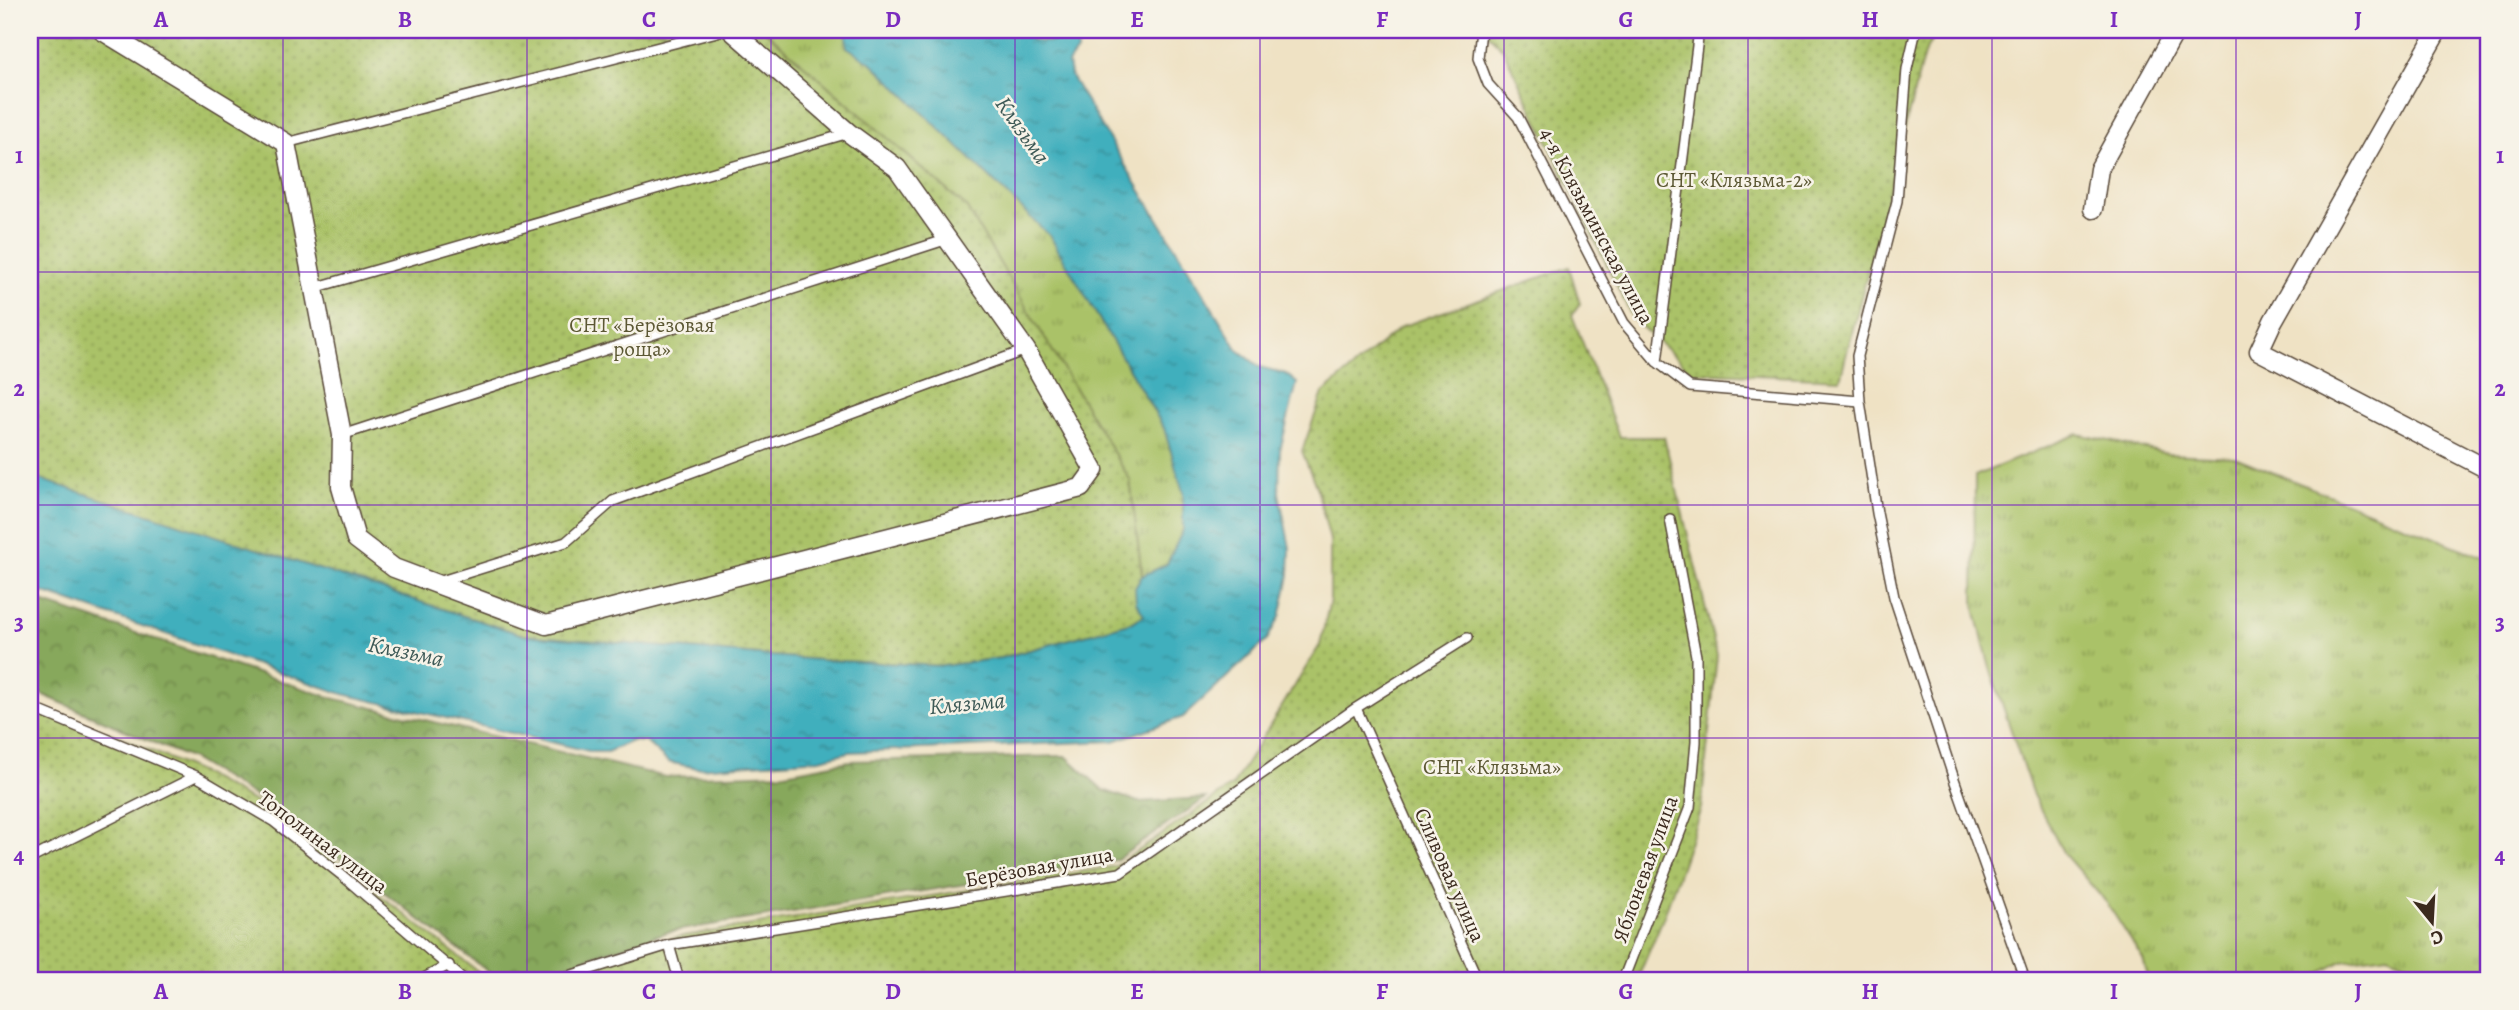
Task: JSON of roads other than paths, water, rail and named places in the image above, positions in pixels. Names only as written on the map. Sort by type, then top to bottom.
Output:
[{"type":"street","points":[[101,30],[286,143],[342,435],[341,487],[356,539],[394,568],[546,625],[1081,488],[1094,470],[1026,351],[897,168],[849,133],[731,30]]},
{"type":"street","points":[[2093,209],[2099,169],[2176,30]]},
{"type":"street","points":[[2438,30],[2273,321],[2259,351],[2489,470]]},
{"type":"lane","points":[[286,143],[725,30]]},
{"type":"lane","name":"4-я Клязьминская улица","points":[[1481,30],[1478,58],[1488,84],[1518,117],[1624,323],[1657,362],[1690,387],[1860,401]]},
{"type":"lane","points":[[1657,362],[1699,30]]},
{"type":"lane","points":[[1916,30],[1907,69],[1897,201],[1857,356],[1860,401],[1877,513],[1894,597],[1954,779],[2025,980]]},
{"type":"lane","points":[[314,288],[849,133]]},
{"type":"lane","points":[[342,435],[948,239]]},
{"type":"lane","points":[[434,583],[566,541],[613,501],[1026,351]]},
{"type":"lane","name":"Яблоневая улица","points":[[1623,980],[1690,807],[1696,742],[1696,656],[1670,519]]},
{"type":"lane","name":"Берёзовая улица","points":[[556,980],[669,945],[1120,873],[1356,708],[1467,638]]},
{"type":"lane","name":"Тополиная улица","points":[[30,707],[196,776],[273,821],[344,877],[464,980]]},
{"type":"lane","name":"Сливовая улица","points":[[1356,708],[1478,980]]},
{"type":"lane","points":[[30,859],[196,776]]},
{"type":"lane","points":[[669,945],[679,980]]},
{"type":"lane","points":[[420,980],[449,965]]},
{"type":"water","name":"Клязьма","points":[[846,30],[1020,30],[1031,40],[1038,41],[1076,38],[1077,51],[1068,63],[1070,75],[1238,350],[1260,367],[1286,374],[1297,383],[1280,450],[1279,493],[1290,548],[1289,576],[1280,617],[1266,641],[1183,717],[1114,741],[849,752],[820,759],[697,768],[668,762],[646,742],[632,741],[607,752],[593,752],[343,694],[30,588],[30,476],[523,635],[819,660],[943,666],[1001,658],[1133,622],[1144,615],[1136,602],[1135,588],[1142,576],[1167,564],[1183,530],[1183,492],[1164,428],[1050,236],[872,63],[847,47]]},
{"type":"park label","name":"СНТ «Клязьма-2»","points":[[1734,180]]},
{"type":"park label","name":"СНТ «Берёзовая роща»","points":[[642,337]]},
{"type":"park label","name":"СНТ «Клязьма»","points":[[1492,767]]}]
